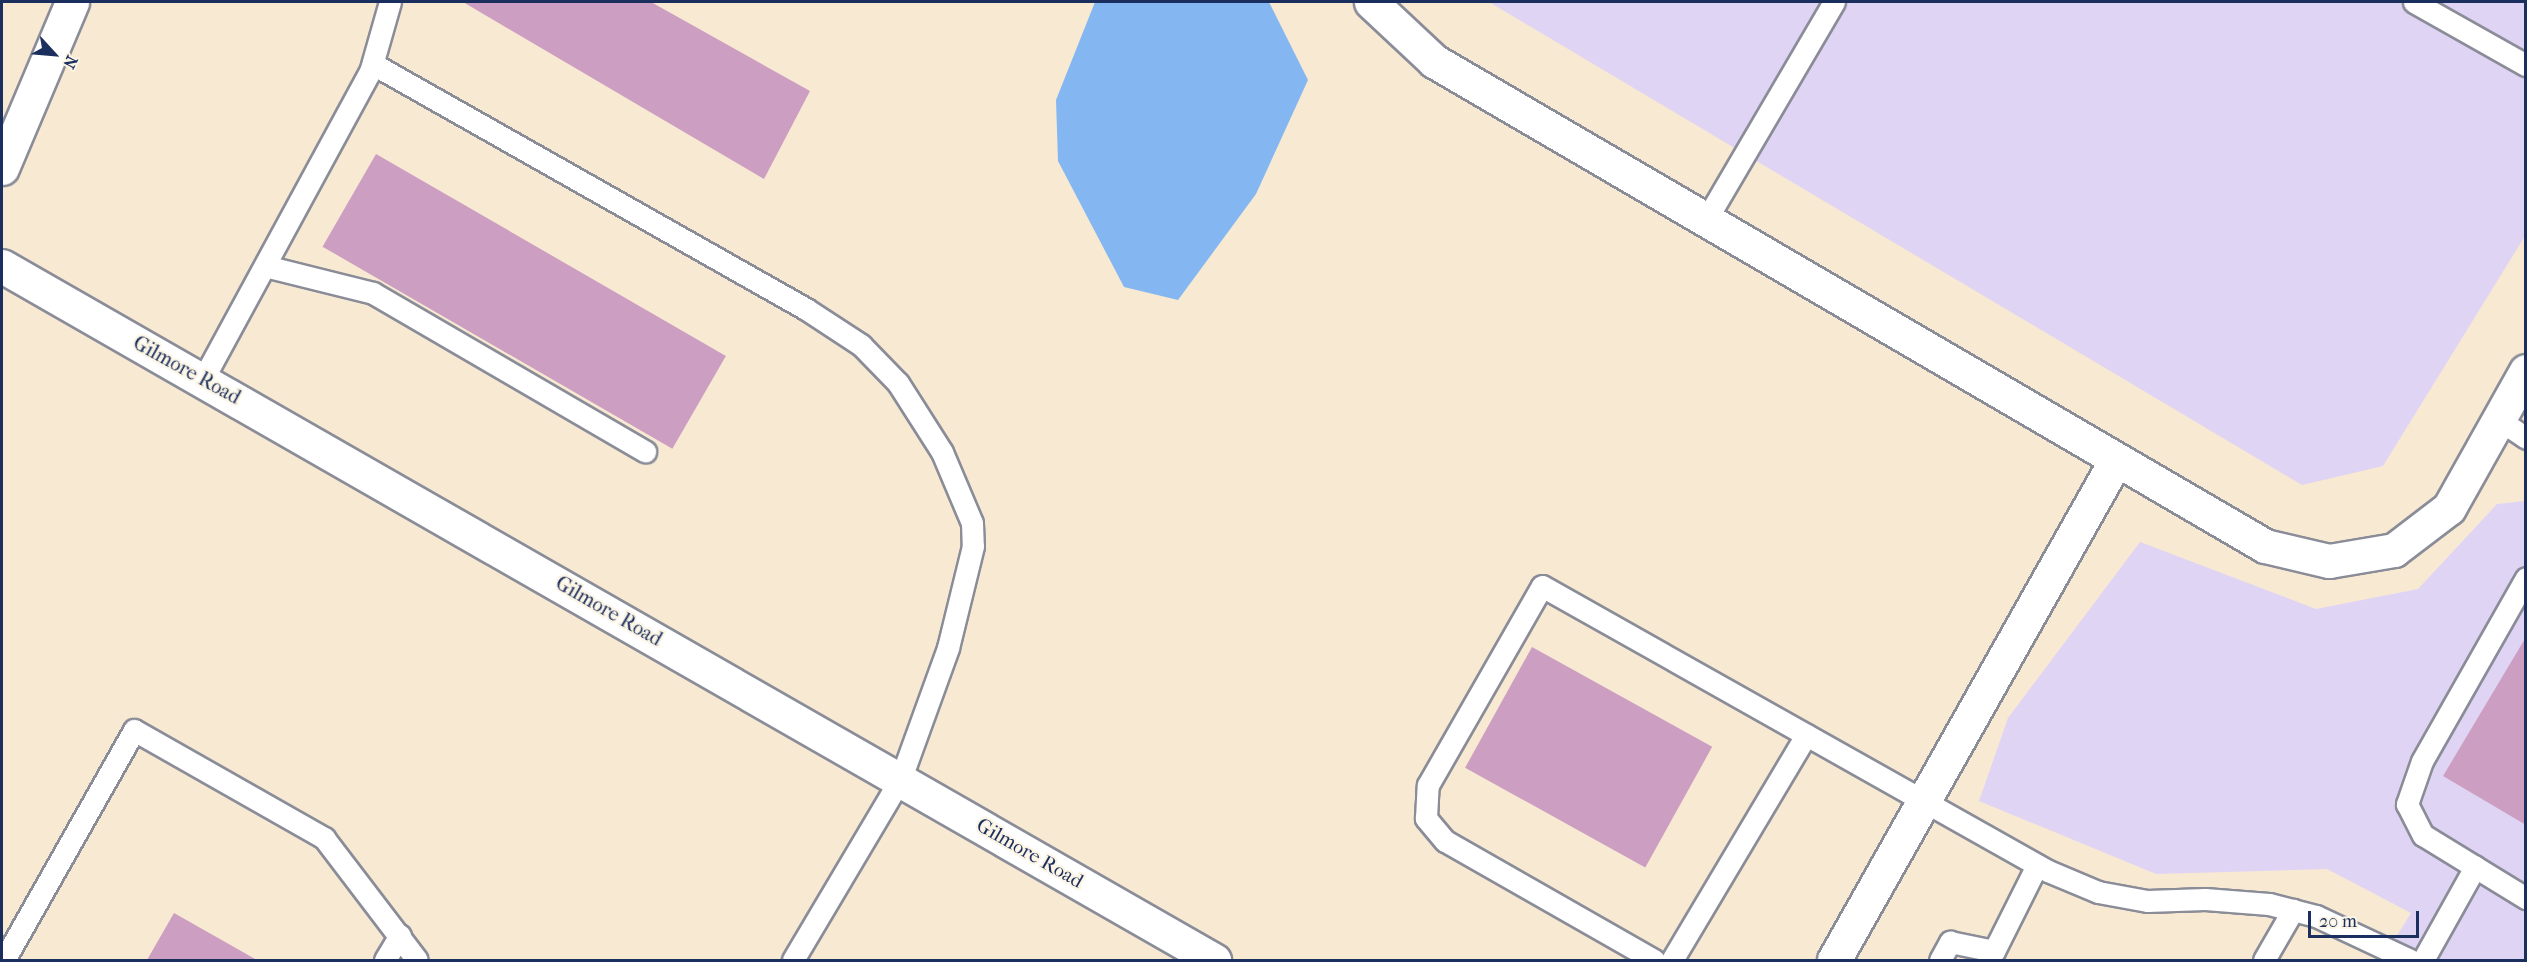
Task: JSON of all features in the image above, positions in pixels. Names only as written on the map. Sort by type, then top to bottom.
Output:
[{"type":"main road","points":[[2,168],[43,76],[72,2]]},
{"type":"main road","points":[[1371,2],[1434,61],[2265,546],[2329,561],[2394,550],[2449,508],[2526,370]]},
{"type":"main road","name":"Gilmore Road","points":[[2,266],[901,778],[1214,960]]},
{"type":"main road","points":[[1834,960],[1925,803],[2116,460]]},
{"type":"lane","points":[[203,379],[373,64],[390,2]]},
{"type":"lane","points":[[1706,220],[1834,2]]},
{"type":"lane","points":[[2414,2],[2526,65]]},
{"type":"lane","points":[[373,64],[806,309],[861,345],[898,382],[942,452],[972,523],[973,546],[948,648],[901,778],[793,960]]},
{"type":"lane","points":[[265,266],[373,293],[645,451]]},
{"type":"lane","points":[[2498,419],[2526,438]]},
{"type":"lane","points":[[2526,578],[2422,761],[2407,804],[2423,835],[2526,898]]},
{"type":"lane","points":[[1654,960],[1445,841],[1426,818],[1428,785],[1542,585],[2037,865],[2098,892],[2147,901],[2205,899],[2293,910],[2316,916],[2410,960]]},
{"type":"lane","points":[[4,960],[134,730],[324,838],[417,960]]},
{"type":"lane","points":[[1672,960],[1806,735]]},
{"type":"lane","points":[[1940,960],[1950,942],[2002,956],[2037,865]]},
{"type":"lane","points":[[2423,960],[2475,867]]},
{"type":"lane","points":[[2264,960],[2293,910]]},
{"type":"lane","points":[[385,960],[400,935]]},
{"type":"shaded area","points":[[1489,2],[2525,2],[2525,236],[2383,466],[2302,485]]},
{"type":"shaded area","points":[[2525,501],[2525,960],[2382,960],[2411,913],[2327,869],[2156,874],[1979,801],[2008,718],[2140,542],[2316,609],[2418,589],[2497,504]]},
{"type":"water","points":[[1095,2],[1269,2],[1308,80],[1256,194],[1178,300],[1124,287],[1058,161],[1056,100]]},
{"type":"building","points":[[463,2],[651,2],[810,91],[764,179]]},
{"type":"building","points":[[376,154],[726,356],[672,449],[322,247]]},
{"type":"building","points":[[2526,637],[2526,825],[2443,776]]},
{"type":"building","points":[[1532,647],[1712,747],[1645,868],[1465,768]]},
{"type":"building","points":[[174,913],[257,960],[147,960]]}]
